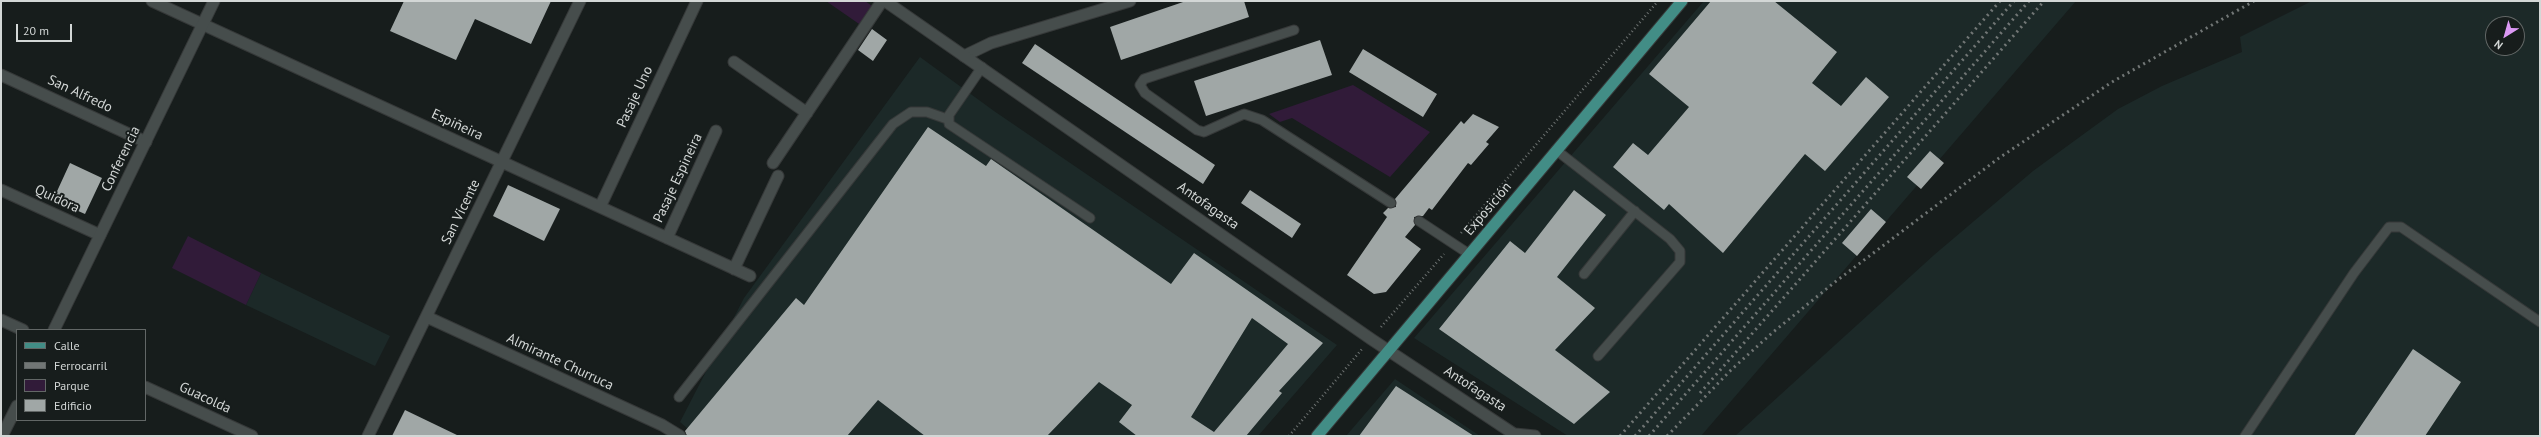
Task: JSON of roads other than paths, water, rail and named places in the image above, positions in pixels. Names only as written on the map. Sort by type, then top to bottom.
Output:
[{"type":"main road","name":"Exposición","points":[[1316,436],[1682,1]]},
{"type":"street","name":"Espiñeira","points":[[152,1],[750,276]]},
{"type":"street","name":"Conferencia","points":[[54,329],[214,1]]},
{"type":"street","name":"San Vicente","points":[[368,436],[580,1]]},
{"type":"street","name":"Pasaje Uno","points":[[600,206],[697,1]]},
{"type":"street","name":"Antofagasta","points":[[884,1],[1388,351],[1516,435],[1535,436]]},
{"type":"street","points":[[774,163],[884,1]]},
{"type":"street","points":[[964,56],[992,43],[1130,1]]},
{"type":"street","points":[[734,62],[807,113]]},
{"type":"street","name":"San Alfredo","points":[[1,75],[146,142]]},
{"type":"street","name":"Pasaje Espineira","points":[[667,238],[716,131]]},
{"type":"street","points":[[734,269],[778,176]]},
{"type":"street","name":"Quidora","points":[[1,190],[100,235]]},
{"type":"street","name":"Almirante Churruca","points":[[427,317],[662,425],[680,436]]},
{"type":"street","points":[[1,320],[21,329]]},
{"type":"street","name":"Guacolda","points":[[146,386],[252,436]]},
{"type":"street","points":[[2,436],[16,408]]},
{"type":"lane","points":[[1294,30],[1144,79],[1140,85],[1146,93],[1197,130],[1204,132],[1244,114],[1262,120],[1391,204]]},
{"type":"lane","points":[[947,119],[982,68]]},
{"type":"lane","points":[[679,397],[893,124],[911,112],[927,112],[947,119],[952,127],[1090,218]]},
{"type":"lane","points":[[1556,150],[1670,239],[1680,251],[1680,262],[1598,356]]},
{"type":"lane","points":[[1584,274],[1635,211]]},
{"type":"lane","points":[[1419,221],[1469,254]]},
{"type":"lane","points":[[2245,436],[2354,273],[2389,227],[2401,227],[2540,322]]},
{"type":"railway","points":[[1620,436],[2000,1]]},
{"type":"railway","points":[[1635,436],[2014,1]]},
{"type":"railway","points":[[1649,436],[2029,1]]},
{"type":"railway","points":[[1700,393],[2044,1]]},
{"type":"railway","points":[[1667,436],[1731,370],[1772,333],[1835,282],[1999,158],[2112,82],[2254,1]]}]
